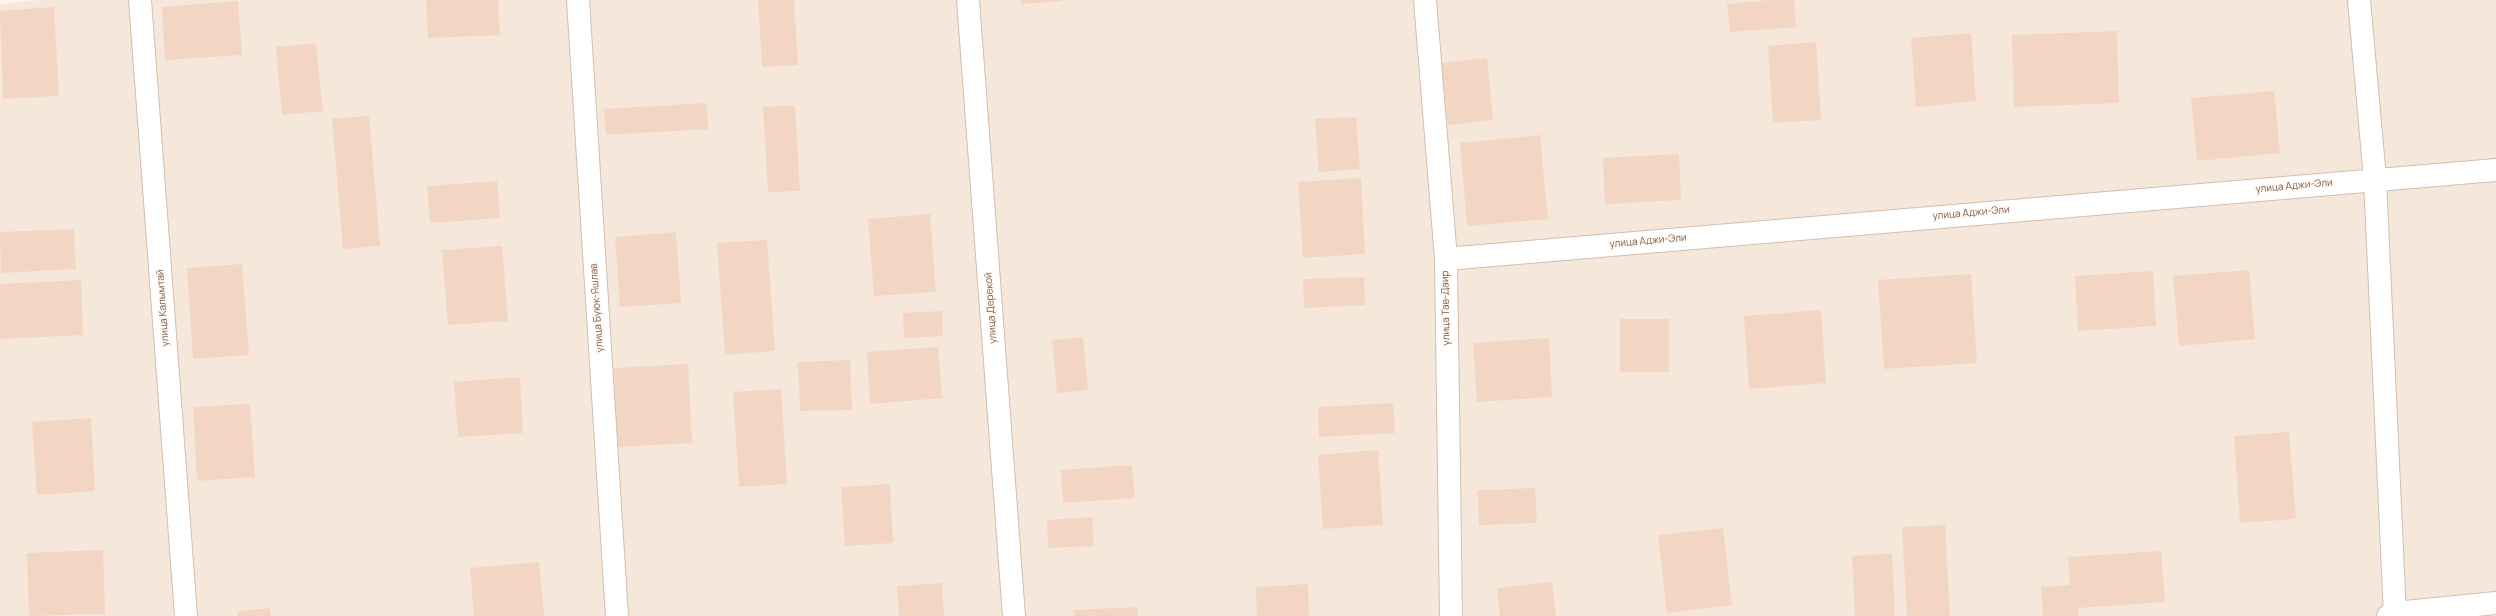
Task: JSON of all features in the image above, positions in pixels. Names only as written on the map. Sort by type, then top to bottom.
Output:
[{"type":"street","name":"улица Калымтай","points":[[140,0],[186,616]]},
{"type":"street","name":"улица Буюк-Яшлав","points":[[578,0],[617,616]]},
{"type":"street","name":"улица Дерекой","points":[[968,0],[1014,616]]},
{"type":"street","name":"улица Тав-Даир","points":[[1425,0],[1446,259],[1451,616]]},
{"type":"street","points":[[2359,0],[2375,178],[2392,615],[2496,603]]},
{"type":"street","name":"улица Аджи-Эли","points":[[1446,259],[2375,178],[2496,170]]},
{"type":"shaded area","points":[[40,0],[2496,0],[2496,616],[0,616],[0,4]]},
{"type":"building","points":[[426,0],[498,0],[500,35],[428,38]]},
{"type":"building","points":[[758,0],[794,0],[798,65],[762,67]]},
{"type":"building","points":[[1021,0],[1062,0],[1062,1],[1021,4]]},
{"type":"building","points":[[1769,0],[1794,0],[1796,27],[1730,32],[1727,4]]},
{"type":"building","points":[[238,1],[242,55],[165,60],[162,7]]},
{"type":"building","points":[[54,7],[59,96],[3,99],[0,11]]},
{"type":"building","points":[[2117,31],[2119,103],[2014,107],[2012,35]]},
{"type":"building","points":[[1971,33],[1976,101],[1916,107],[1911,38]]},
{"type":"building","points":[[1816,42],[1821,120],[1773,123],[1768,46]]},
{"type":"building","points":[[316,43],[323,111],[282,115],[276,47]]},
{"type":"building","points":[[1487,58],[1493,120],[1448,125],[1441,63]]},
{"type":"building","points":[[2274,91],[2280,153],[2197,161],[2191,98]]},
{"type":"building","points":[[707,103],[708,129],[606,135],[604,109]]},
{"type":"building","points":[[795,105],[800,191],[768,192],[763,107]]},
{"type":"building","points":[[369,116],[380,246],[343,249],[332,119]]},
{"type":"building","points":[[1356,117],[1360,169],[1319,172],[1315,119]]},
{"type":"building","points":[[1540,135],[1548,219],[1467,226],[1460,143]]},
{"type":"building","points":[[1679,154],[1681,200],[1605,204],[1603,158]]},
{"type":"building","points":[[1361,178],[1365,254],[1303,258],[1298,182]]},
{"type":"building","points":[[497,181],[500,218],[430,223],[427,186]]},
{"type":"building","points":[[930,214],[936,292],[874,296],[868,219]]},
{"type":"building","points":[[74,229],[76,269],[1,273],[0,232]]},
{"type":"building","points":[[676,232],[681,303],[620,307],[615,237]]},
{"type":"building","points":[[767,240],[775,351],[725,355],[717,243]]},
{"type":"building","points":[[502,246],[508,321],[448,325],[442,250]]},
{"type":"building","points":[[242,264],[249,355],[193,359],[187,268]]},
{"type":"building","points":[[2249,270],[2255,339],[2179,346],[2173,276]]},
{"type":"building","points":[[2153,271],[2156,326],[2078,331],[2075,276]]},
{"type":"building","points":[[1971,274],[1977,363],[1884,369],[1878,280]]},
{"type":"building","points":[[1364,277],[1365,305],[1304,308],[1303,279]]},
{"type":"building","points":[[81,280],[83,335],[0,339],[0,284]]},
{"type":"building","points":[[1821,310],[1826,383],[1749,389],[1744,316]]},
{"type":"building","points":[[942,311],[943,336],[904,338],[903,313]]},
{"type":"building","points":[[1620,319],[1669,319],[1669,372],[1620,372]]},
{"type":"building","points":[[1083,337],[1088,390],[1057,393],[1052,340]]},
{"type":"building","points":[[1549,338],[1552,397],[1477,402],[1473,343]]},
{"type":"building","points":[[938,347],[942,398],[870,404],[867,352]]},
{"type":"building","points":[[850,360],[852,410],[800,411],[798,362]]},
{"type":"building","points":[[688,364],[692,443],[617,447],[614,368]]},
{"type":"building","points":[[520,377],[523,433],[458,437],[454,382]]},
{"type":"building","points":[[781,389],[787,484],[739,487],[733,392]]},
{"type":"building","points":[[1393,403],[1395,433],[1319,437],[1318,407]]},
{"type":"building","points":[[250,404],[255,477],[197,481],[193,407]]},
{"type":"building","points":[[91,418],[95,491],[37,495],[32,422]]},
{"type":"building","points":[[2289,432],[2296,519],[2240,523],[2234,436]]},
{"type":"building","points":[[1378,450],[1383,525],[1323,529],[1318,455]]},
{"type":"building","points":[[1132,465],[1135,498],[1063,503],[1061,470]]},
{"type":"building","points":[[890,484],[893,543],[845,546],[841,487]]},
{"type":"building","points":[[1535,488],[1537,523],[1479,525],[1478,490]]},
{"type":"building","points":[[1092,517],[1094,546],[1048,548],[1047,520]]},
{"type":"building","points":[[1945,525],[1950,616],[1907,616],[1902,527]]},
{"type":"building","points":[[1723,528],[1732,605],[1667,613],[1658,535]]},
{"type":"building","points":[[103,550],[105,614],[29,616],[27,553]]},
{"type":"building","points":[[2161,551],[2165,602],[2078,608],[2079,616],[2043,616],[2041,587],[2070,585],[2068,557]]},
{"type":"building","points":[[1892,553],[1895,616],[1855,616],[1852,556]]},
{"type":"building","points":[[539,562],[544,616],[474,616],[470,568]]},
{"type":"building","points":[[1552,582],[1556,616],[1500,616],[1497,588]]},
{"type":"building","points":[[942,583],[944,616],[899,616],[897,586]]},
{"type":"building","points":[[1308,584],[1309,616],[1257,616],[1256,587]]},
{"type":"building","points":[[1137,607],[1138,616],[1074,616],[1074,610]]},
{"type":"building","points":[[270,608],[271,616],[238,616],[238,611]]}]
